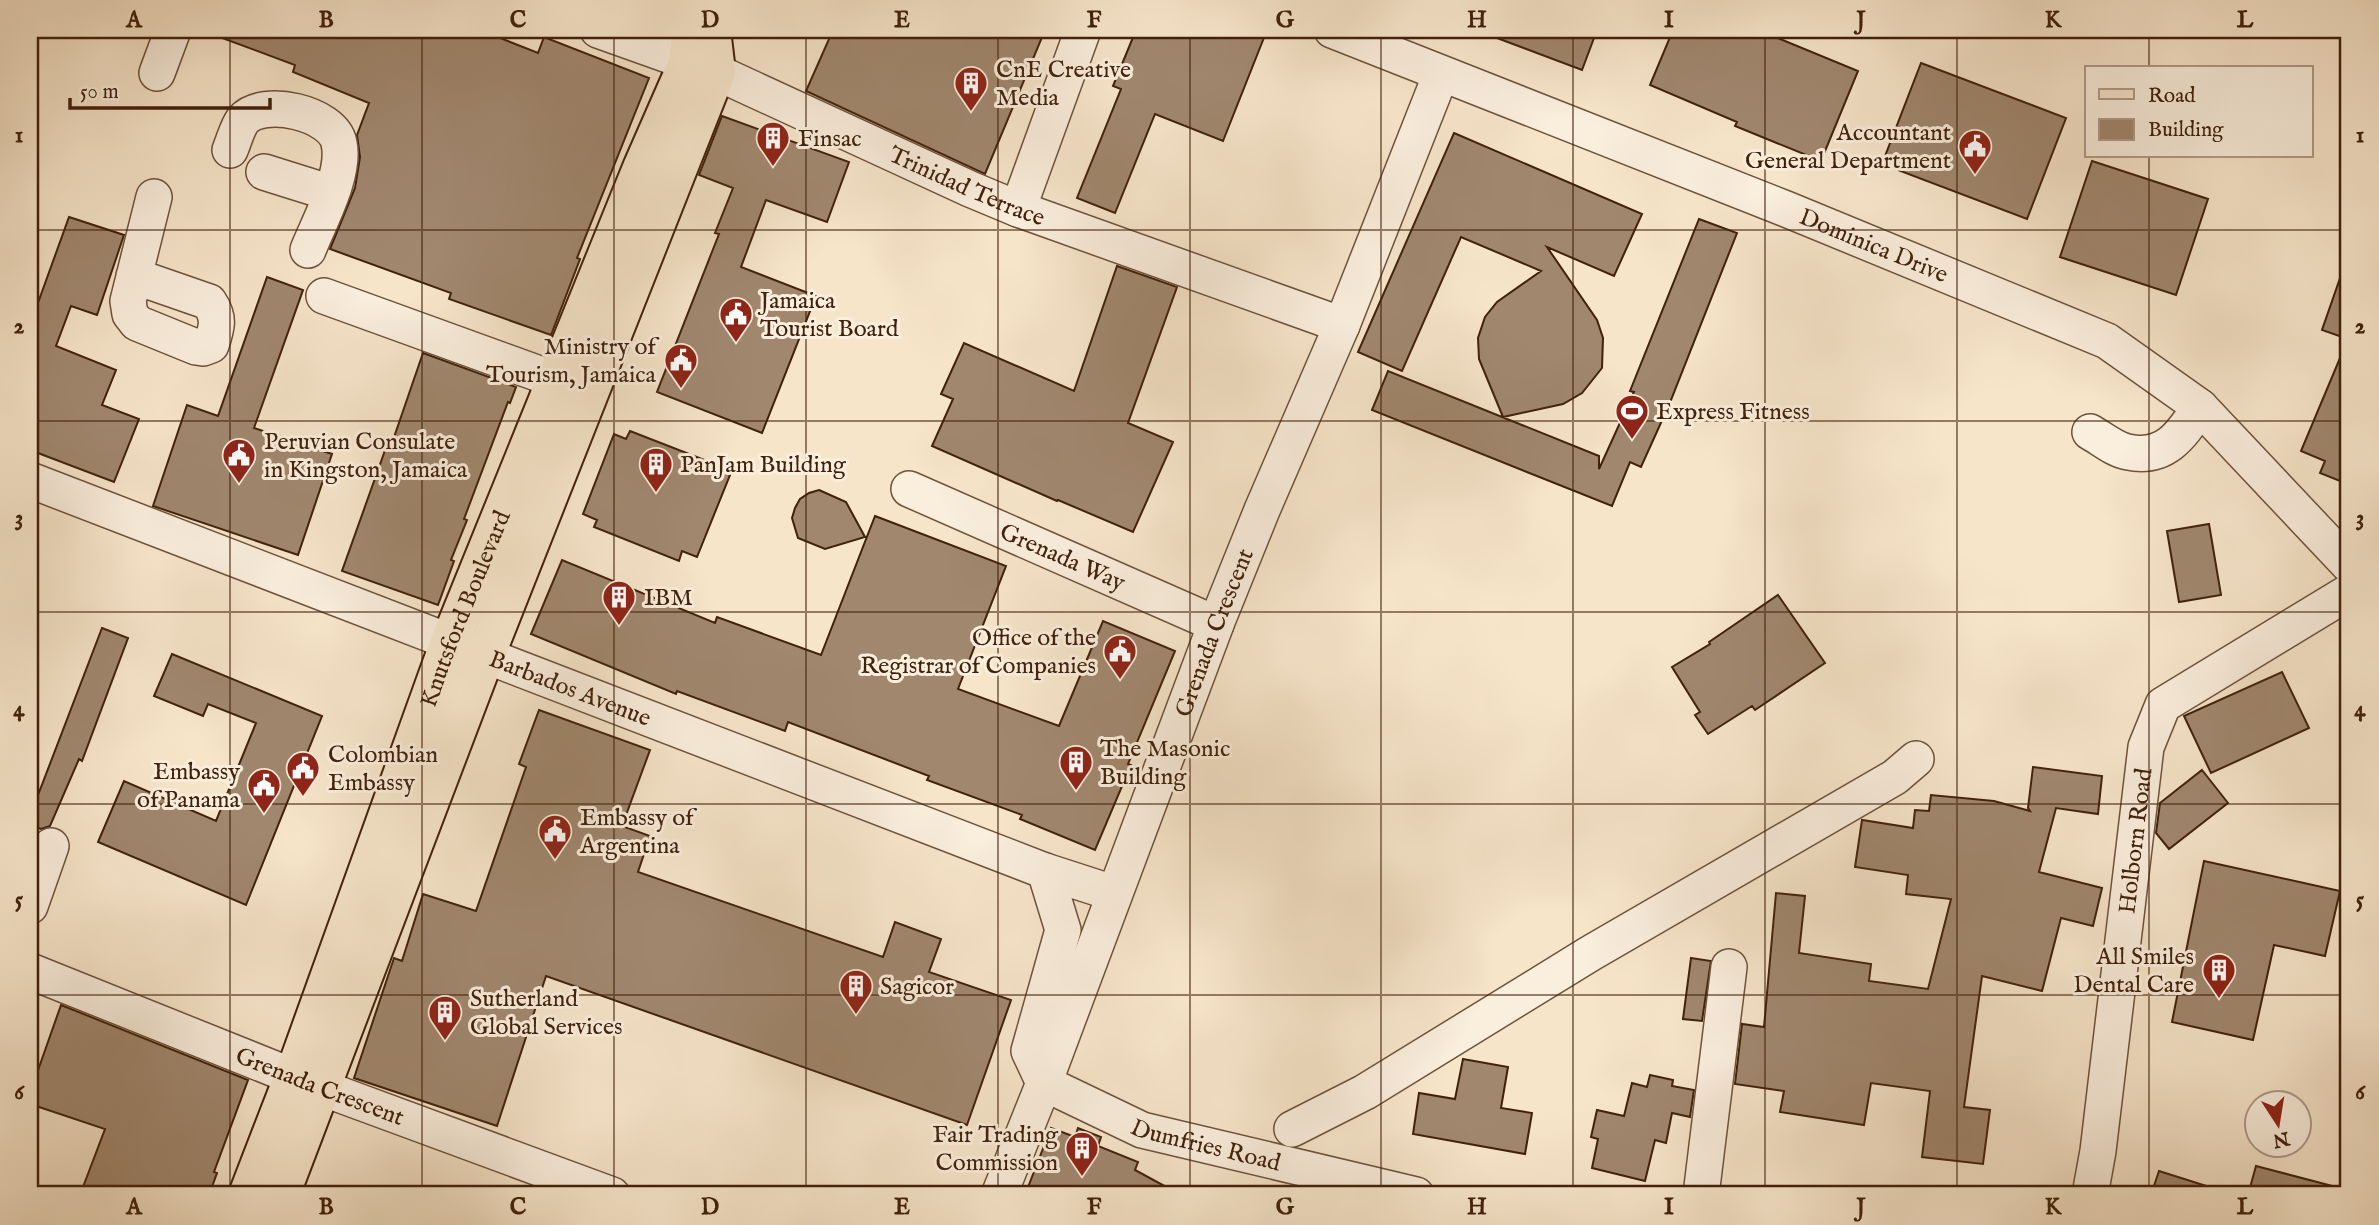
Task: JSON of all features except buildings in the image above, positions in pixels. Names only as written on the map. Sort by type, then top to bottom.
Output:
[{"type":"main road","name":"Knutsford Boulevard","points":[[280,1195],[308,1082],[450,642],[643,166],[711,30]]},
{"type":"main road","name":"Knutsford Boulevard","points":[[248,1195],[308,1082],[485,656],[699,54]]},
{"type":"street","points":[[157,73],[173,30]]},
{"type":"street","name":"Trinidad Terrace","points":[[598,30],[699,54],[957,183],[1018,209],[1342,325]]},
{"type":"street","points":[[1018,209],[1083,30]]},
{"type":"street","name":"Dominica Drive","points":[[1332,30],[1786,209],[2107,341],[2200,407],[2349,565]]},
{"type":"street","name":"Grenada Crescent","points":[[999,1195],[1044,1083],[1216,624],[1342,325],[1441,74]]},
{"type":"street","points":[[230,150],[243,120],[259,110],[282,108],[319,120],[331,127],[339,143],[339,165],[308,250]]},
{"type":"street","points":[[264,172],[331,193]]},
{"type":"street","points":[[134,276],[154,197]]},
{"type":"street","points":[[324,296],[556,380]]},
{"type":"street","points":[[2090,432],[2126,452],[2154,453],[2180,438],[2200,407]]},
{"type":"street","name":"Barbados Avenue","points":[[30,480],[1045,871],[1113,893]]},
{"type":"street","name":"Grenada Way","points":[[909,489],[1216,624]]},
{"type":"street","name":"Holborn Road","points":[[2090,1195],[2098,1151],[2146,747],[2163,705],[2349,592]]},
{"type":"street","points":[[1292,1129],[1365,1092],[1591,953],[1895,777],[1916,759]]},
{"type":"street","points":[[30,906],[51,846]]},
{"type":"street","points":[[1044,1083],[1029,1051],[1063,930],[1045,871]]},
{"type":"street","points":[[1701,1195],[1729,967]]},
{"type":"street","name":"Grenada Crescent","points":[[30,971],[308,1082],[612,1195]]},
{"type":"street","name":"Dumfries Road","points":[[1044,1083],[1142,1130],[1416,1195]]},
{"type":"place","name":"CnE Creative Media","points":[[971,113]]},
{"type":"place","name":"Finsac","points":[[773,168]]},
{"type":"place","name":"Accountant General Department","points":[[1975,176]]},
{"type":"place","name":"Jamaica Tourist Board","points":[[736,344]]},
{"type":"place","name":"Ministry of Tourism, Jamaica","points":[[681,390]]},
{"type":"place","name":"Express Fitness","points":[[1632,441]]},
{"type":"place","name":"Peruvian Consulate in Kingston, Jamaica","points":[[239,485]]},
{"type":"place","name":"PanJam Building","points":[[656,494]]},
{"type":"place","name":"IBM","points":[[619,627]]},
{"type":"place","name":"Office of the Registrar of Companies","points":[[1120,681]]},
{"type":"place","name":"The Masonic Building","points":[[1076,792]]},
{"type":"place","name":"Colombian Embassy","points":[[303,798]]},
{"type":"place","name":"Embassy of Panama","points":[[264,815]]},
{"type":"place","name":"Embassy of Argentina","points":[[555,861]]},
{"type":"place","name":"All Smiles Dental Care","points":[[2219,1000]]},
{"type":"place","name":"Sagicor","points":[[856,1016]]},
{"type":"place","name":"Sutherland Global Services","points":[[445,1042]]},
{"type":"place","name":"Fair Trading Commission","points":[[1082,1178]]}]
